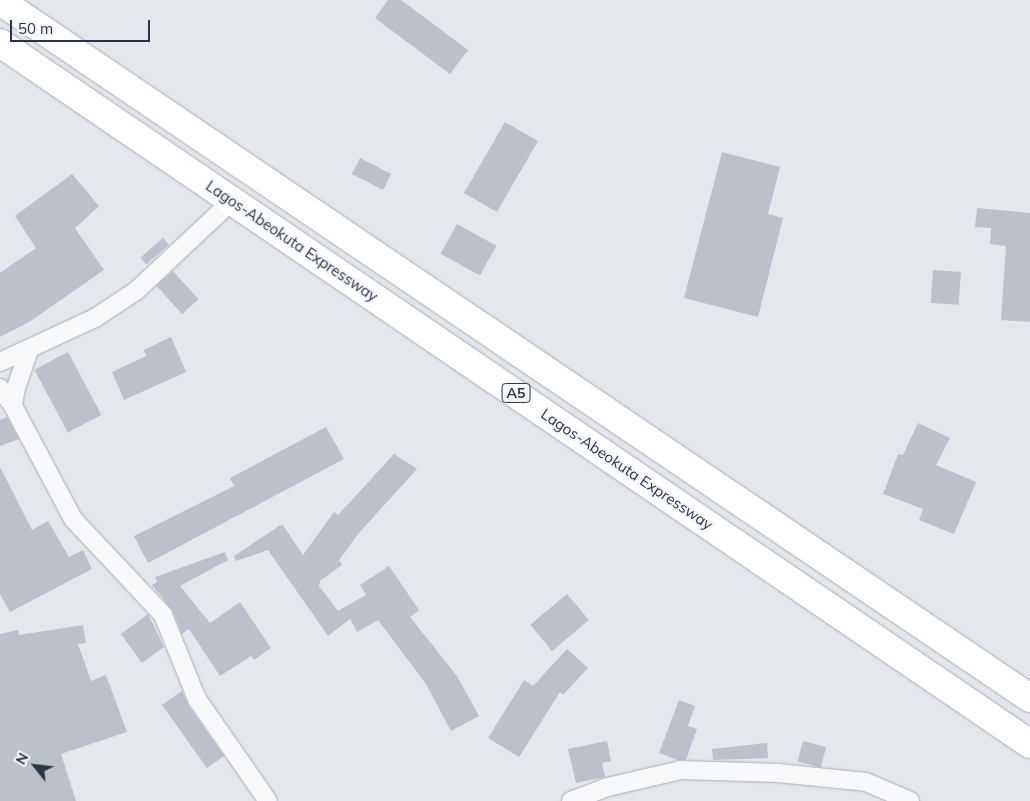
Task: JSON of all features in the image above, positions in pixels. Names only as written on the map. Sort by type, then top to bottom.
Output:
[{"type":"highway","name":"A5","points":[[0,1],[1030,698]]},
{"type":"highway","name":"Lagos-Abeokuta Expressway","points":[[0,43],[1030,744]]},
{"type":"street","points":[[0,362],[95,318],[136,291],[233,200]]},
{"type":"street","points":[[14,406],[16,388],[29,350]]},
{"type":"street","points":[[0,388],[14,406],[73,519],[163,615],[197,699],[268,801]]},
{"type":"street","points":[[571,801],[609,794],[681,770],[778,773],[866,782],[910,801]]},
{"type":"building","points":[[388,0],[401,0],[468,50],[450,74],[375,18]]},
{"type":"building","points":[[505,122],[538,141],[497,212],[464,193]]},
{"type":"building","points":[[722,152],[780,167],[768,214],[783,218],[758,317],[684,298]]},
{"type":"building","points":[[360,158],[391,174],[383,190],[352,174]]},
{"type":"building","points":[[72,174],[99,206],[75,228],[104,270],[29,322],[0,337],[0,273],[36,248],[15,216]]},
{"type":"building","points":[[977,208],[1030,213],[1030,322],[1001,320],[1006,246],[990,244],[991,228],[975,227]]},
{"type":"building","points":[[457,224],[496,246],[480,276],[441,254]]},
{"type":"building","points":[[163,238],[169,245],[146,264],[140,258]]},
{"type":"building","points":[[933,270],[961,272],[959,305],[931,303]]},
{"type":"building","points":[[173,271],[198,299],[182,314],[157,286]]},
{"type":"building","points":[[171,337],[186,372],[124,400],[112,372],[146,356],[144,350]]},
{"type":"building","points":[[68,352],[101,415],[68,433],[34,370]]},
{"type":"building","points":[[7,417],[19,439],[0,446],[0,420]]},
{"type":"building","points":[[918,423],[950,438],[936,465],[976,482],[954,534],[919,520],[923,509],[883,494],[898,454],[903,455]]},
{"type":"building","points":[[326,427],[344,459],[148,563],[134,536],[234,486],[230,478]]},
{"type":"building","points":[[394,454],[417,469],[358,534],[339,560],[342,565],[320,581],[319,586],[338,611],[366,595],[360,585],[389,566],[419,610],[410,617],[457,676],[479,716],[451,731],[426,684],[378,620],[357,632],[350,619],[328,636],[268,550],[236,561],[234,556],[282,524],[303,555],[334,512],[338,515]]},
{"type":"building","points":[[0,467],[32,530],[48,521],[69,557],[83,550],[92,569],[10,612],[0,594]]},
{"type":"building","points":[[225,552],[228,560],[180,586],[210,623],[240,602],[271,648],[254,660],[251,656],[220,676],[189,629],[182,634],[173,611],[152,585],[157,582],[155,577]]},
{"type":"building","points":[[567,594],[589,620],[552,651],[530,625]]},
{"type":"building","points":[[148,614],[164,647],[142,663],[121,634]]},
{"type":"building","points":[[83,625],[86,643],[78,644],[91,681],[106,675],[127,732],[61,754],[76,801],[0,801],[0,634],[18,630],[19,635]]},
{"type":"building","points":[[567,649],[588,668],[563,695],[560,692],[519,757],[488,738],[524,680],[533,686]]},
{"type":"building","points":[[182,691],[188,705],[224,756],[207,768],[162,705]]},
{"type":"building","points":[[679,700],[695,706],[688,726],[697,729],[686,760],[677,760],[659,753]]},
{"type":"building","points":[[607,741],[611,761],[602,763],[605,777],[576,783],[568,749]]},
{"type":"building","points":[[803,741],[826,747],[821,767],[798,761]]},
{"type":"building","points":[[767,743],[768,758],[713,760],[712,749]]}]
